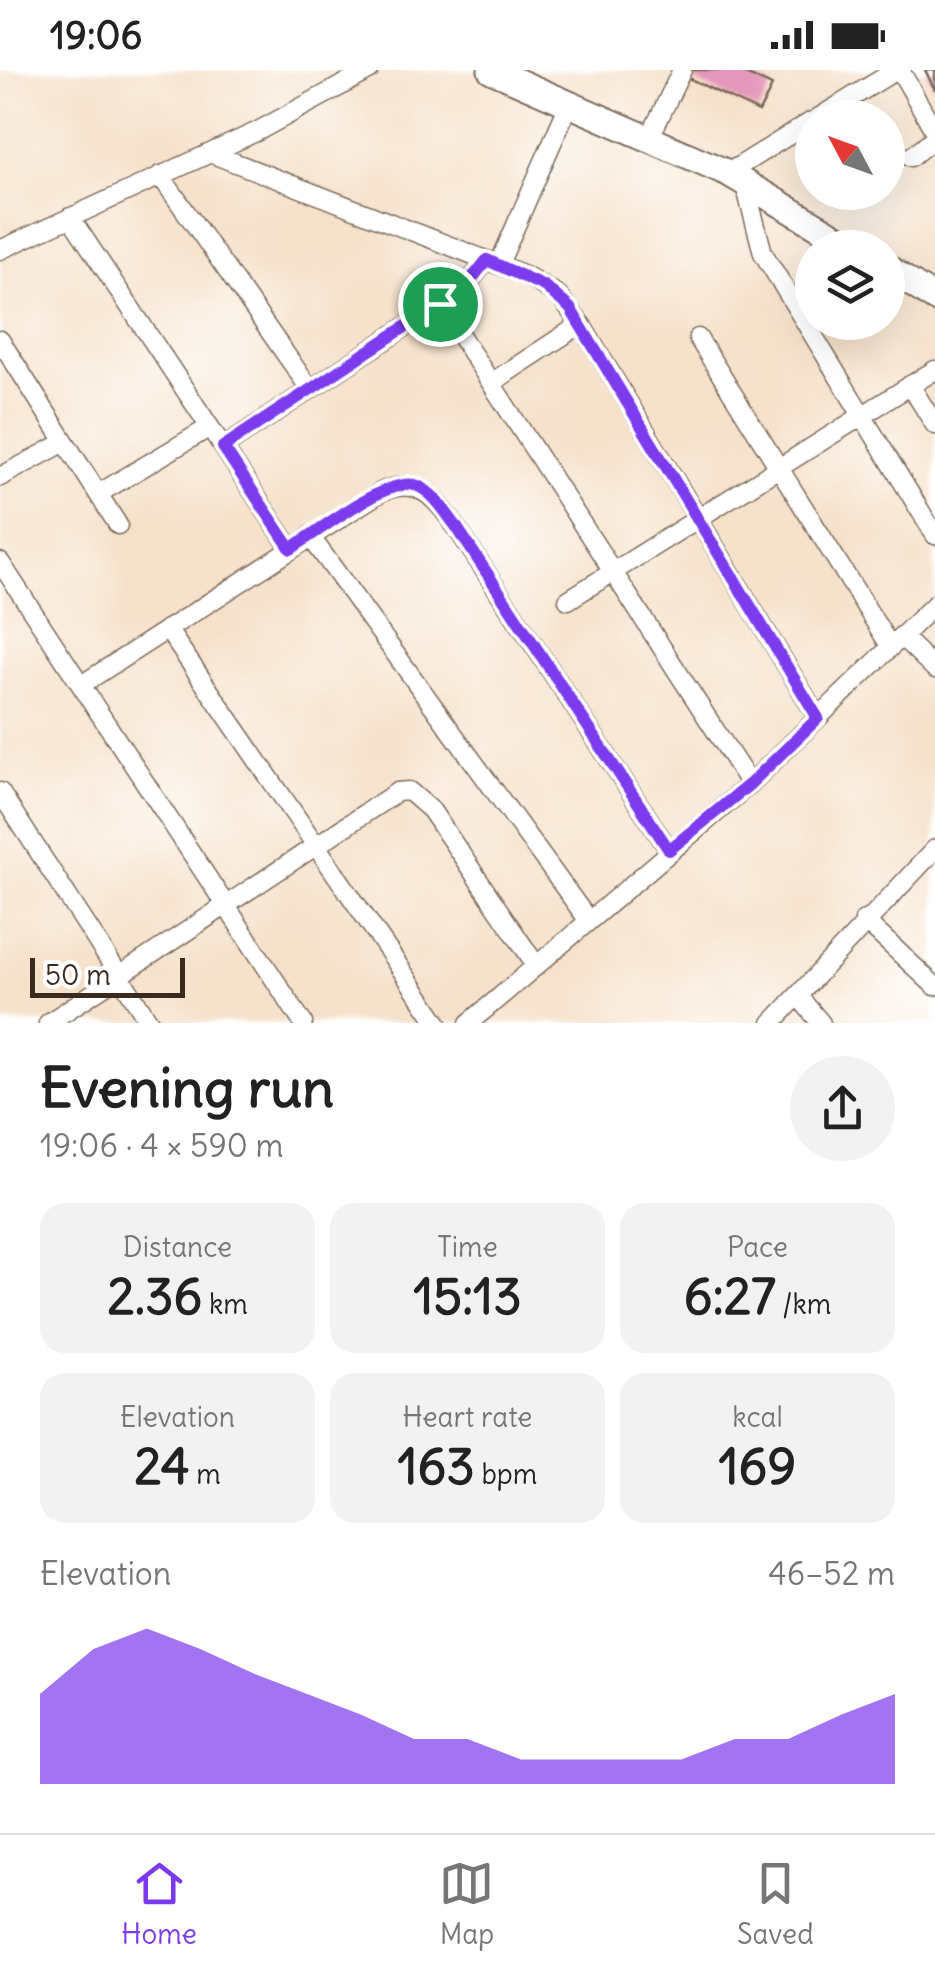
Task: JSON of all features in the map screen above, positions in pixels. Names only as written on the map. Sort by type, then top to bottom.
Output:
[{"type":"main road","points":[[490,70],[736,177],[825,230]]},
{"type":"main road","points":[[905,279],[935,299]]},
{"type":"street","points":[[0,250],[210,153],[370,70]]},
{"type":"street","points":[[649,139],[682,70]]},
{"type":"street","points":[[847,100],[898,70],[928,146]]},
{"type":"street","points":[[223,447],[440,304],[493,262],[569,104]]},
{"type":"street","points":[[795,134],[736,177],[763,254],[935,535]]},
{"type":"street","points":[[210,153],[493,262],[558,295],[581,324],[818,718]]},
{"type":"street","points":[[160,175],[310,389]]},
{"type":"street","points":[[70,217],[291,549]]},
{"type":"street","points":[[440,304],[750,784]]},
{"type":"street","points":[[491,383],[581,324]]},
{"type":"street","points":[[698,338],[776,469],[896,641],[935,669]]},
{"type":"street","points":[[0,340],[118,526]]},
{"type":"street","points":[[568,600],[935,370]]},
{"type":"street","points":[[910,385],[935,425]]},
{"type":"street","points":[[98,494],[210,426]]},
{"type":"street","points":[[0,477],[66,442]]},
{"type":"street","points":[[81,685],[310,536],[396,485],[420,487],[456,526],[669,850]]},
{"type":"street","points":[[310,536],[588,920]]},
{"type":"street","points":[[0,562],[304,1023]]},
{"type":"street","points":[[469,1023],[750,784],[935,604]]},
{"type":"street","points":[[167,629],[318,843],[438,1023]]},
{"type":"street","points":[[48,1023],[385,798],[409,791],[431,810],[536,965]]},
{"type":"street","points":[[0,792],[150,1023]]},
{"type":"street","points":[[772,1023],[864,920],[935,849]]},
{"type":"street","points":[[864,920],[935,986]]},
{"type":"street","points":[[798,996],[821,1023]]},
{"type":"building","points":[[690,70],[737,70],[772,86],[759,112],[686,77]]},
{"type":"building","points":[[925,70],[935,70],[935,90]]},
{"type":"route","points":[[487,260],[525,274],[558,295],[570,308],[818,718],[750,784],[669,850],[456,526],[431,496],[420,487],[396,485],[291,549],[223,447],[440,304],[470,281],[487,260]]}]
